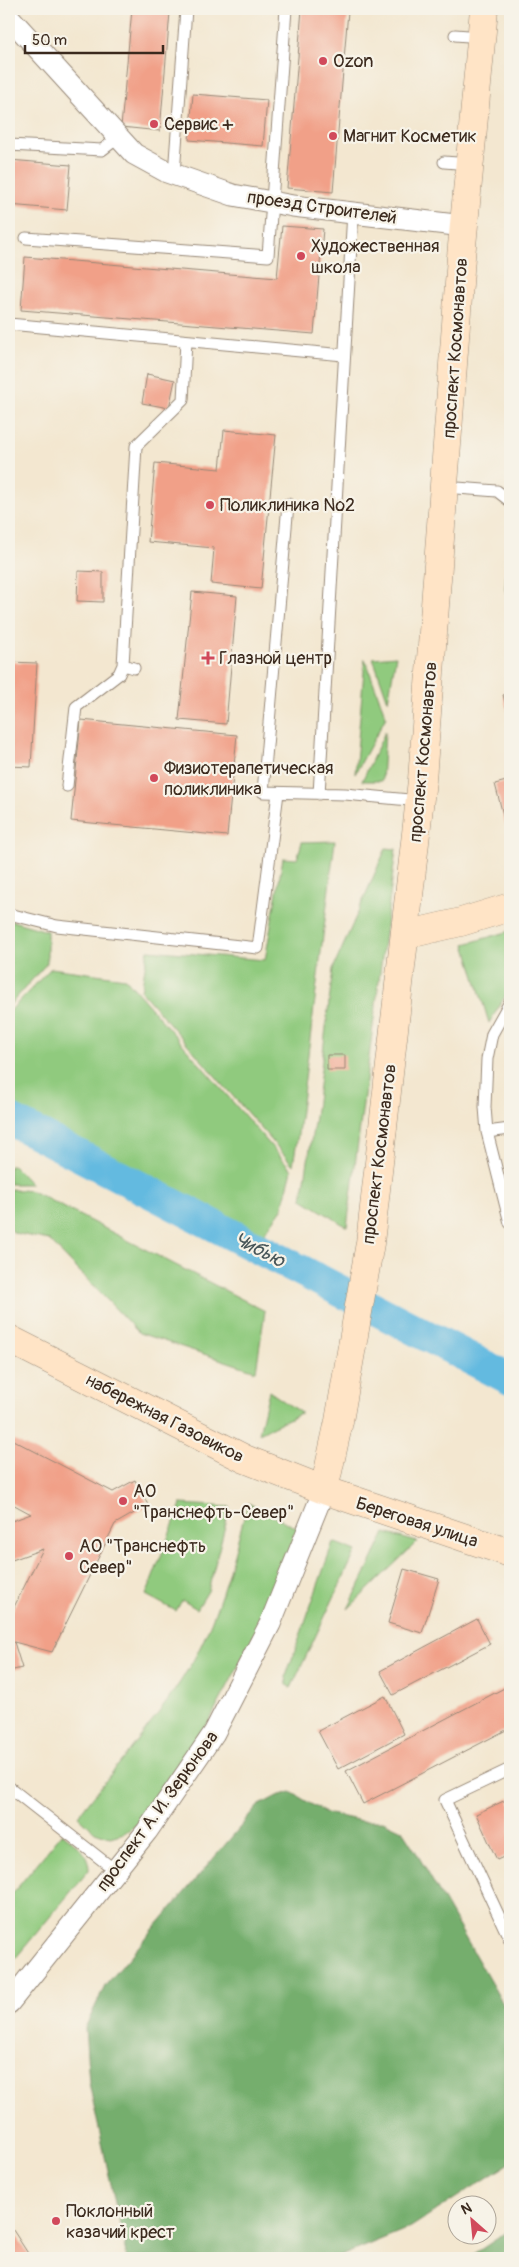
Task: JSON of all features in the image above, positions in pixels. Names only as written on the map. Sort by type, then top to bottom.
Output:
[{"type":"main road","name":"проспект Космонавтов","points":[[324,1490],[339,1421],[368,1252],[420,801],[464,226],[457,163],[482,37],[484,9]]},
{"type":"main road","points":[[405,935],[461,922],[510,907]]},
{"type":"main road","name":"набережная Газовиков","points":[[9,1339],[245,1459],[324,1490]]},
{"type":"main road","name":"Береговая улица","points":[[324,1490],[510,1552]]},
{"type":"street","name":"проезд Строителей","points":[[9,17],[13,19],[134,154],[174,174],[234,195],[272,202],[464,226]]},
{"type":"street","name":"проспект А. И. Зерюнова","points":[[10,2000],[116,1872],[147,1831],[214,1733],[270,1624],[324,1490]]},
{"type":"lane","points":[[174,174],[186,9]]},
{"type":"lane","points":[[26,238],[268,256],[286,9]]},
{"type":"lane","points":[[455,35],[482,37]]},
{"type":"lane","points":[[9,145],[102,150],[119,137]]},
{"type":"lane","points":[[319,794],[353,212]]},
{"type":"lane","points":[[9,324],[344,355]]},
{"type":"lane","points":[[67,786],[76,707],[128,667],[136,446],[183,400],[186,341]]},
{"type":"lane","points":[[444,487],[497,491],[510,500]]},
{"type":"lane","points":[[288,504],[263,792],[345,794],[420,801]]},
{"type":"lane","points":[[9,914],[57,926],[258,948],[278,793]]},
{"type":"lane","points":[[510,1002],[492,1034],[487,1058],[485,1107],[487,1132],[510,1223]]},
{"type":"lane","points":[[487,1132],[510,1129]]},
{"type":"lane","points":[[510,1769],[445,1800],[510,1940]]},
{"type":"lane","points":[[9,1787],[116,1872]]},
{"type":"green space","points":[[510,524],[510,606],[505,589]]},
{"type":"green space","points":[[396,656],[388,701],[373,658]]},
{"type":"green space","points":[[365,659],[386,717],[355,774]]},
{"type":"green space","points":[[385,732],[382,781],[362,781]]},
{"type":"green space","points":[[335,841],[293,1165],[141,991],[148,950],[265,960],[283,858],[297,859],[302,842]]},
{"type":"green space","points":[[386,848],[396,849],[347,1227],[302,1199],[316,1110],[333,969]]},
{"type":"green space","points":[[9,920],[47,931],[47,963],[9,1006]]},
{"type":"green space","points":[[510,931],[510,988],[489,1023],[465,944]]},
{"type":"green space","points":[[51,968],[125,978],[292,1170],[282,1209],[259,1240],[9,1109],[9,1012]]},
{"type":"green space","points":[[9,1166],[14,1166],[31,1184],[9,1184]]},
{"type":"green space","points":[[10,1189],[32,1191],[265,1311],[256,1371],[139,1333],[49,1240],[14,1233],[9,1227]]},
{"type":"green space","points":[[269,1391],[301,1413],[259,1433]]},
{"type":"green space","points":[[248,1503],[299,1529],[266,1613],[210,1720],[147,1818],[124,1833],[110,1837],[95,1832],[78,1816],[153,1721],[193,1661],[218,1603]]},
{"type":"green space","points":[[181,1504],[230,1507],[208,1591],[197,1609],[182,1600],[176,1611],[146,1595]]},
{"type":"green space","points":[[385,1533],[417,1542],[348,1609]]},
{"type":"green space","points":[[333,1542],[356,1551],[291,1688],[287,1685],[286,1676]]},
{"type":"green space","points":[[291,1792],[326,1813],[362,1821],[383,1821],[402,1830],[416,1852],[510,2016],[510,2163],[462,2194],[446,2194],[446,2204],[411,2227],[336,2258],[127,2258],[89,2083],[85,2028],[105,1986],[258,1806],[277,1796]]},
{"type":"green space","points":[[62,1833],[84,1853],[89,1870],[9,1966],[9,1898]]},
{"type":"green space","points":[[510,2230],[510,2258],[468,2258],[489,2244],[496,2244],[496,2239]]},
{"type":"building","points":[[132,9],[170,12],[160,131],[121,127]]},
{"type":"building","points":[[302,9],[348,11],[333,192],[287,188]]},
{"type":"building","points":[[193,94],[267,100],[263,146],[189,140]]},
{"type":"building","points":[[9,160],[71,165],[67,210],[9,205]]},
{"type":"building","points":[[282,226],[323,229],[314,334],[21,310],[25,257],[277,278]]},
{"type":"building","points":[[147,374],[175,380],[169,408],[142,403]]},
{"type":"building","name":"Поликлиника №2","points":[[224,430],[276,435],[261,589],[211,584],[214,548],[148,542],[155,463],[220,469]]},
{"type":"building","points":[[78,571],[103,572],[103,602],[77,601]]},
{"type":"building","name":"Глазной центр","points":[[192,592],[237,596],[226,724],[179,720]]},
{"type":"building","points":[[9,662],[37,663],[31,767],[9,766]]},
{"type":"building","points":[[510,693],[510,719],[503,695]]},
{"type":"building","name":"Физиотерапетическая поликлиника","points":[[81,720],[237,735],[227,836],[71,821]]},
{"type":"building","points":[[510,780],[510,842],[495,784]]},
{"type":"building","points":[[327,1055],[345,1055],[345,1070],[327,1070]]},
{"type":"building","name":"АО \"Транснефть Север\"","points":[[9,1438],[113,1492],[135,1480],[148,1505],[115,1524],[52,1652],[14,1642],[22,1668],[9,1671],[9,1617],[43,1549],[12,1560],[9,1552],[9,1522],[31,1514],[9,1502]]},
{"type":"building","points":[[404,1569],[439,1579],[422,1633],[388,1623]]},
{"type":"building","points":[[477,1619],[490,1644],[393,1695],[380,1671]]},
{"type":"building","points":[[510,1685],[510,1728],[363,1804],[346,1771]]},
{"type":"building","points":[[385,1696],[404,1734],[338,1769],[318,1731]]},
{"type":"building","points":[[510,1798],[510,1854],[497,1860],[476,1814]]},
{"type":"building","points":[[11,2227],[31,2258],[9,2258],[9,2228]]},
{"type":"waterway","name":"Чибью","points":[[9,1119],[510,1379]]},
{"type":"place","name":"Ozon","points":[[323,61]]},
{"type":"place","name":"Сервис +","points":[[154,124]]},
{"type":"place","name":"Магнит Косметик","points":[[333,136]]},
{"type":"place","name":"Художественная школа","points":[[301,256]]},
{"type":"place","name":"Поликлиника №2","points":[[210,505]]},
{"type":"place","name":"Глазной центр","points":[[208,658]]},
{"type":"place","name":"Физиотерапетическая поликлиника","points":[[154,778]]},
{"type":"place","name":"АО \"Транснефть-Север\"","points":[[123,1501]]},
{"type":"place","name":"АО \"Транснефть Север\"","points":[[69,1556]]},
{"type":"place","name":"Поклонный казачий крест","points":[[56,2221]]}]
